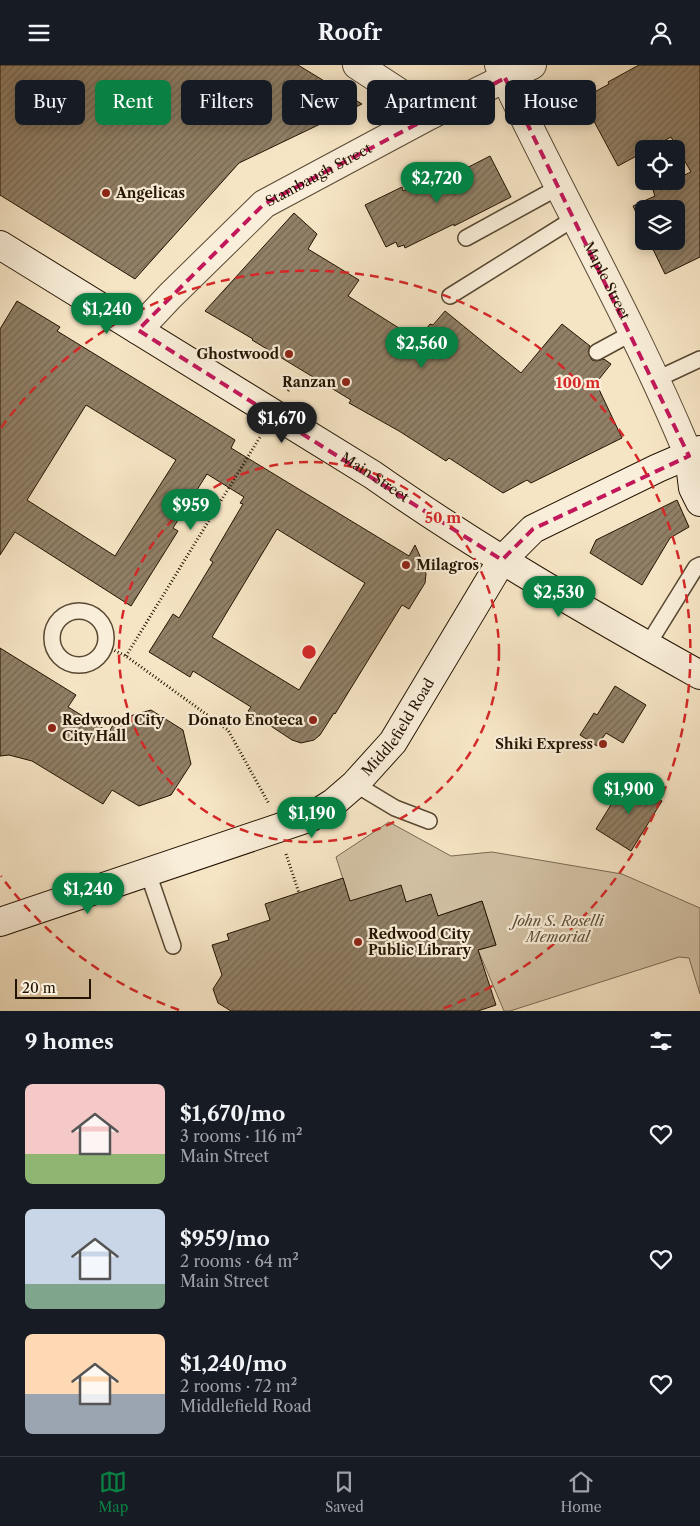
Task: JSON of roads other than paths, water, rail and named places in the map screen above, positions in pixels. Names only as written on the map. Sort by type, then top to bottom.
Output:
[{"type":"street","points":[[357,65],[380,80]]},
{"type":"street","name":"Stambaugh Street","points":[[489,80],[502,72],[532,65]]},
{"type":"street","name":"Maple Street","points":[[502,72],[672,416],[694,453],[694,488],[700,502]]},
{"type":"street","name":"Stambaugh Street","points":[[138,330],[264,204],[411,125]]},
{"type":"street","name":"Main Street","points":[[0,245],[373,475],[424,511],[502,560],[700,675]]},
{"type":"street","name":"Middlefield Road","points":[[0,922],[311,817],[334,803],[355,784],[393,742],[502,560],[533,529],[658,468],[694,453]]},
{"type":"lane","points":[[466,238],[559,187]]},
{"type":"lane","points":[[450,296],[574,218]]},
{"type":"lane","points":[[597,353],[632,333]]},
{"type":"lane","points":[[655,380],[700,359]]},
{"type":"lane","points":[[647,645],[696,567],[700,565]]},
{"type":"lane","points":[[355,784],[395,808],[430,821]]},
{"type":"lane","points":[[148,873],[173,945]]},
{"type":"place","name":"Angelicas","points":[[106,193]]},
{"type":"place","name":"Ghostwood","points":[[289,354]]},
{"type":"place","name":"Ranzan","points":[[346,382]]},
{"type":"place","name":"Milagros","points":[[406,565]]},
{"type":"place","name":"Donato Enoteca","points":[[313,720]]},
{"type":"place","name":"Redwood City City Hall","points":[[52,728]]},
{"type":"place","name":"Shiki Express","points":[[603,744]]},
{"type":"place","name":"Redwood City Public Library","points":[[358,942]]},
{"type":"park label","name":"John S. Roselli Memorial","points":[[558,929]]}]
